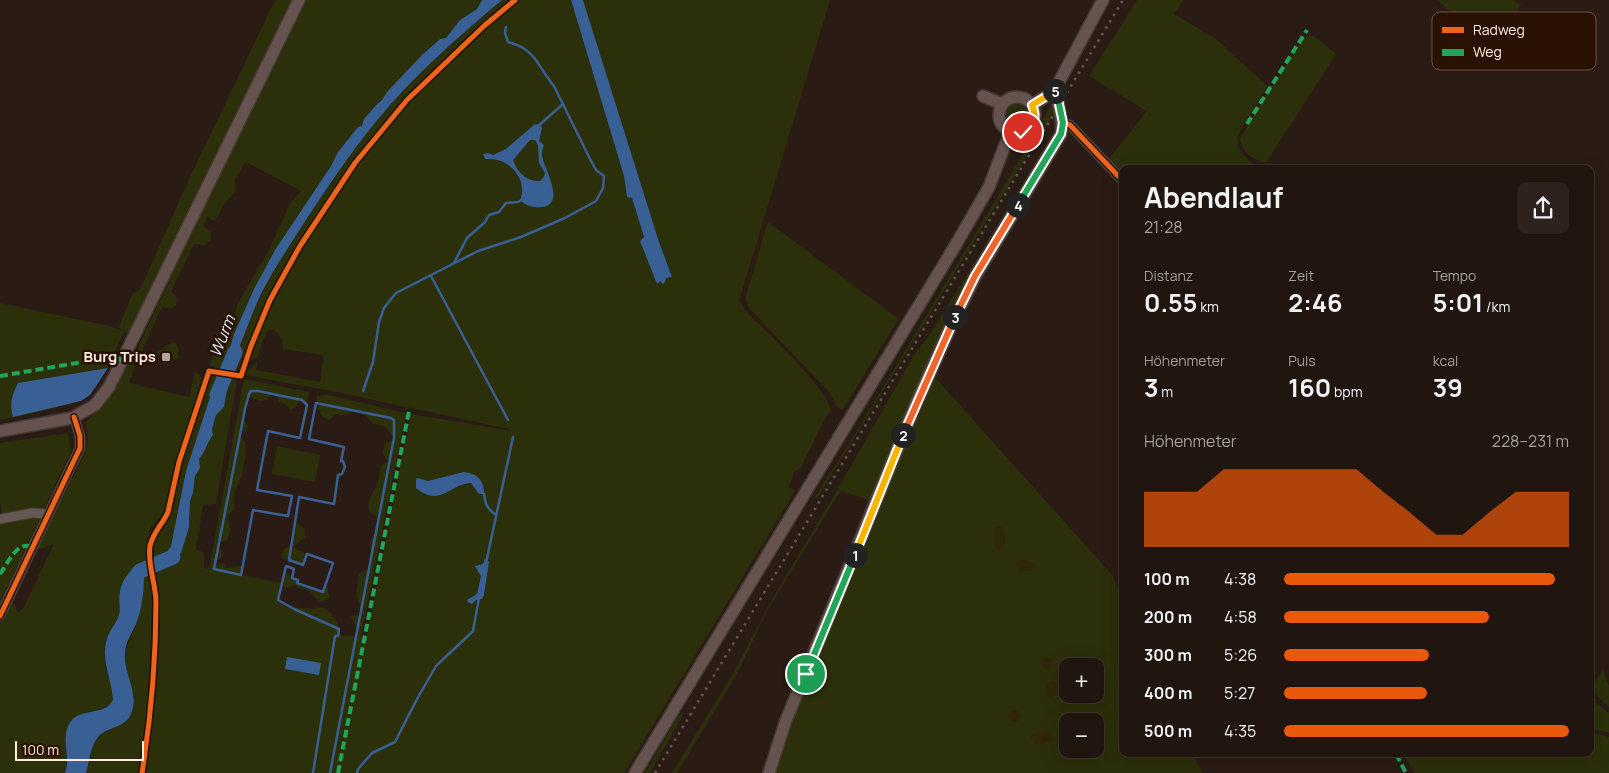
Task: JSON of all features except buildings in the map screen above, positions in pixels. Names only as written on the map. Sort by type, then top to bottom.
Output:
[{"type":"main road","points":[[0,431],[74,416],[95,405],[109,387],[299,0]]},
{"type":"main road","points":[[769,773],[785,723],[930,371],[975,276],[1061,134],[1063,123],[1057,94],[1060,80],[1103,0]]},
{"type":"main road","points":[[1032,105],[1057,94]]},
{"type":"main road","points":[[984,96],[1002,104]]},
{"type":"main road","points":[[1017,97],[1026,99],[1032,105],[1035,116],[1032,126],[1023,132],[1016,133],[1010,132],[1004,127],[999,117],[1002,104],[1011,98],[1017,97]]},
{"type":"main road","points":[[636,773],[960,238],[989,187],[1010,132]]},
{"type":"street","points":[[1063,123],[1070,125],[1119,177]]},
{"type":"street","points":[[0,616],[80,448],[80,436],[74,416]]},
{"type":"street","points":[[0,519],[32,513],[48,514]]},
{"type":"green space","points":[[275,0],[296,0],[129,333],[124,332],[108,367],[96,387],[89,394],[79,399],[52,409],[0,420],[0,303],[109,326],[122,331],[119,327],[132,294],[140,290],[190,177]]},
{"type":"green space","points":[[303,0],[482,0],[477,9],[460,20],[446,38],[439,39],[423,54],[382,100],[372,108],[362,126],[358,127],[338,152],[331,166],[275,250],[254,289],[234,334],[227,358],[220,369],[210,366],[216,341],[223,341],[229,333],[238,303],[269,250],[289,205],[301,191],[246,162],[235,179],[236,191],[224,204],[218,217],[213,221],[207,217],[204,227],[211,232],[211,241],[205,245],[194,244],[171,291],[177,298],[176,305],[173,308],[162,307],[143,348],[143,351],[153,353],[175,342],[179,350],[178,359],[139,351],[138,347]]},
{"type":"green space","points":[[502,0],[512,0],[455,50],[412,92],[369,141],[351,165],[293,253],[273,289],[242,364],[236,371],[229,370],[258,300],[268,281],[338,172],[374,124],[403,91],[451,44]]},
{"type":"green space","points":[[518,0],[571,0],[624,176],[627,197],[632,198],[657,283],[672,277],[659,242],[583,0],[830,0],[739,301],[747,312],[806,373],[826,399],[831,410],[823,422],[801,468],[794,472],[789,487],[795,491],[624,773],[145,773],[158,639],[158,598],[155,571],[177,561],[190,521],[190,501],[195,476],[200,468],[199,459],[213,435],[212,429],[216,415],[224,407],[229,378],[233,378],[236,381],[236,386],[216,504],[203,505],[196,549],[204,553],[204,568],[209,569],[244,379],[309,392],[307,405],[300,400],[295,408],[290,410],[286,404],[279,402],[276,395],[271,394],[268,400],[260,401],[248,397],[243,419],[248,427],[245,431],[241,430],[240,437],[245,442],[246,454],[242,475],[234,494],[234,510],[227,516],[231,530],[227,540],[220,542],[219,548],[223,555],[216,560],[215,566],[222,563],[225,564],[226,568],[243,566],[242,575],[277,582],[282,582],[284,572],[298,580],[297,583],[323,592],[325,587],[328,588],[329,598],[321,601],[310,591],[301,590],[295,585],[287,588],[282,586],[278,600],[290,607],[313,609],[324,607],[336,620],[341,636],[356,636],[357,631],[351,616],[357,615],[360,617],[361,608],[356,596],[359,574],[362,571],[368,571],[371,559],[370,541],[376,533],[379,517],[369,511],[368,506],[378,482],[381,466],[385,462],[389,462],[383,454],[384,444],[393,441],[394,438],[386,427],[373,424],[366,416],[359,412],[351,411],[349,414],[335,414],[330,420],[326,419],[319,411],[317,396],[328,395],[406,413],[361,636],[367,636],[411,414],[511,431],[509,429],[341,393],[245,375],[247,370],[257,363],[256,370],[320,382],[324,355],[283,349],[282,340],[275,330],[268,330],[258,357],[248,362],[272,301],[340,190],[376,140],[394,118],[454,57]],"holes":[[[484,559],[486,562],[482,599],[470,598],[477,594]]]},
{"type":"green space","points":[[1137,0],[1183,0],[1174,14],[1216,39],[1267,86],[1237,137],[1239,151],[1252,163],[1257,165],[1119,165],[1119,173],[1108,160],[1147,111],[1089,76]]},
{"type":"green space","points":[[1438,0],[1514,0],[1521,4],[1517,12],[1450,12]]},
{"type":"green space","points":[[1310,35],[1314,36],[1336,54],[1266,163],[1256,160],[1248,155],[1243,148],[1240,138],[1301,41]]},
{"type":"green space","points":[[1016,103],[1025,106],[1028,115],[1025,124],[1016,127],[1007,124],[1004,115],[1007,106]]},
{"type":"green space","points":[[1054,103],[1056,111],[995,207],[847,450],[817,498],[815,497],[858,429],[1051,105]]},
{"type":"green space","points":[[1059,125],[1013,207],[872,501],[842,491],[836,498],[767,611],[736,676],[677,773],[672,773],[731,677],[774,596],[838,489],[914,355],[931,333]]},
{"type":"green space","points":[[768,222],[899,319],[843,409],[836,405],[830,393],[749,308],[746,301],[746,295]]},
{"type":"green space","points":[[132,358],[137,359],[129,383],[189,397],[195,371],[202,378],[165,510],[150,529],[147,561],[137,566],[120,592],[119,616],[107,638],[104,650],[106,670],[112,686],[113,700],[106,708],[86,712],[66,735],[68,755],[65,773],[0,773],[0,624],[11,602],[18,612],[23,609],[54,544],[37,549],[84,456],[88,441],[86,422],[104,405]]},
{"type":"green space","points":[[211,374],[219,376],[211,394],[186,471],[171,546],[163,558],[154,561],[154,545],[171,513],[181,463]]},
{"type":"green space","points":[[932,374],[1113,576],[1119,593],[1119,757],[1194,757],[1203,773],[775,773],[787,731],[848,587]]},
{"type":"green space","points":[[68,433],[71,451],[0,603],[0,524],[4,523],[0,502],[0,443]]},
{"type":"green space","points":[[277,446],[320,455],[315,482],[272,474]]},
{"type":"green space","points":[[294,521],[305,529],[305,537],[295,546],[296,549],[307,554],[303,565],[282,558],[284,550],[291,546]]},
{"type":"green space","points":[[149,572],[153,600],[147,708],[138,773],[86,773],[93,745],[101,734],[129,720],[125,651],[137,623],[144,575]]},
{"type":"green space","points":[[1603,670],[1609,686],[1609,707],[1594,693],[1594,683]]},
{"type":"green space","points":[[1594,701],[1609,713],[1609,733],[1594,729]]},
{"type":"green space","points":[[679,715],[683,715],[650,773],[645,773]]},
{"type":"green space","points":[[1594,733],[1609,737],[1609,773],[1414,773],[1406,757],[1594,757]]},
{"type":"sand","points":[[999,526],[1002,527],[1005,539],[1002,548],[999,550],[994,543],[993,535],[994,529]]},
{"type":"sand","points":[[1020,559],[1034,562],[1034,568],[1030,571],[1018,570],[1015,563]]},
{"type":"sand","points":[[1045,658],[1049,658],[1052,663],[1051,667],[1045,668],[1042,665],[1042,661]]},
{"type":"sand","points":[[1053,680],[1057,689],[1052,699],[1047,697],[1047,684]]},
{"type":"sand","points":[[1016,710],[1019,711],[1019,721],[1012,722],[1009,721],[1008,714],[1009,711]]},
{"type":"sand","points":[[1044,730],[1051,733],[1051,740],[1044,744],[1035,744],[1031,738],[1032,734]]},
{"type":"water","points":[[482,0],[502,0],[451,44],[419,75],[388,107],[365,136],[321,198],[272,273],[258,300],[229,370],[220,369],[227,358],[234,334],[254,289],[275,250],[331,166],[338,152],[358,127],[362,126],[364,119],[387,92],[423,54],[440,39],[446,38],[460,20],[477,9]]},
{"type":"water","points":[[571,0],[583,0],[659,242],[672,277],[666,278],[663,284],[660,281],[657,284],[640,241],[644,237],[632,198],[627,197],[624,176]]},
{"type":"water","points":[[535,124],[540,125],[542,128],[539,141],[544,145],[542,158],[553,191],[553,198],[550,203],[544,207],[534,207],[523,203],[520,200],[522,194],[521,183],[515,172],[501,161],[485,159],[483,154],[493,155],[506,149]],"holes":[[[530,140],[535,140],[538,145],[539,163],[545,173],[540,181],[531,180],[523,175],[513,160]]]},
{"type":"water","points":[[108,368],[90,395],[81,401],[13,417],[12,400],[18,383]]},
{"type":"water","points":[[219,376],[229,378],[224,407],[216,415],[212,429],[213,435],[199,459],[200,468],[195,476],[190,501],[189,527],[182,550],[177,561],[155,571],[154,561],[163,558],[171,546],[186,471],[211,394]]},
{"type":"water","points":[[464,472],[479,478],[483,485],[484,494],[479,494],[471,483],[463,484],[445,493],[432,496],[416,488],[417,478],[428,481]]},
{"type":"water","points":[[485,558],[486,562],[489,561],[484,595],[482,599],[476,600],[472,604],[467,600],[477,594],[481,576],[475,566],[483,564]]},
{"type":"water","points":[[147,561],[149,572],[144,575],[140,612],[125,649],[126,669],[134,700],[130,716],[124,722],[104,732],[97,738],[92,747],[86,773],[65,773],[68,726],[72,720],[81,714],[106,707],[113,700],[105,647],[109,633],[119,615],[121,586],[133,570]]},
{"type":"water","points":[[287,657],[321,663],[319,675],[285,669]]},
{"type":"waterway","points":[[363,391],[373,362],[379,322],[384,308],[396,293],[478,251],[521,237],[565,218],[596,201],[603,188],[604,176],[596,170],[554,86],[528,51],[508,42],[505,33],[506,27]]},
{"type":"waterway","points":[[537,127],[563,104]]},
{"type":"waterway","points":[[454,263],[467,238],[485,222],[489,215],[499,212],[506,203],[518,202],[523,199]]},
{"type":"waterway","points":[[431,276],[508,420]]},
{"type":"waterway","name":"Wurm","points":[[217,395],[235,352]]},
{"type":"waterway","points":[[251,391],[302,400],[307,405],[300,438],[268,431],[257,490],[292,496],[288,516],[253,510],[241,575],[214,569],[245,409],[251,391]]},
{"type":"waterway","points":[[313,773],[335,636],[338,636],[339,629],[278,600],[286,566],[294,569],[292,578],[298,580],[297,583],[323,592],[333,563],[307,554],[303,565],[289,560],[299,497],[334,504],[338,475],[342,474],[345,467],[343,461],[341,461],[344,447],[309,439],[316,403],[394,420],[394,438],[330,773]]},
{"type":"waterway","points":[[486,563],[513,437]]},
{"type":"waterway","points":[[484,494],[487,506],[495,514]]},
{"type":"waterway","name":"Wurm","points":[[133,580],[140,571],[173,557]]},
{"type":"waterway","points":[[357,773],[358,769],[372,753],[395,742],[436,666],[473,631],[479,598]]},
{"type":"railway","points":[[655,773],[1123,0]]},
{"type":"marked path","points":[[1247,124],[1307,30]]},
{"type":"marked path","points":[[0,376],[112,357],[123,360]]},
{"type":"marked path","points":[[338,773],[409,411]]},
{"type":"marked path","points":[[0,574],[18,550],[22,547],[33,547]]},
{"type":"marked path","points":[[1398,757],[1406,773]]},
{"type":"cycle path","points":[[142,773],[148,731],[155,645],[156,602],[149,553],[150,546],[153,536],[168,512],[179,462],[209,371],[241,376],[270,300],[300,246],[355,163],[407,100],[484,26],[515,0]]},
{"type":"cycle path","points":[[1063,123],[1070,125],[1119,177]]},
{"type":"cycle path","points":[[0,616],[80,448],[80,436],[74,417]]},
{"type":"place","name":"Burg Trips","points":[[166,357]]},
{"type":"route","points":[[806,674],[930,371],[963,299],[1061,134],[1063,123],[1056,90],[1032,105],[1035,112],[1034,122],[1032,126],[1023,132]]}]
